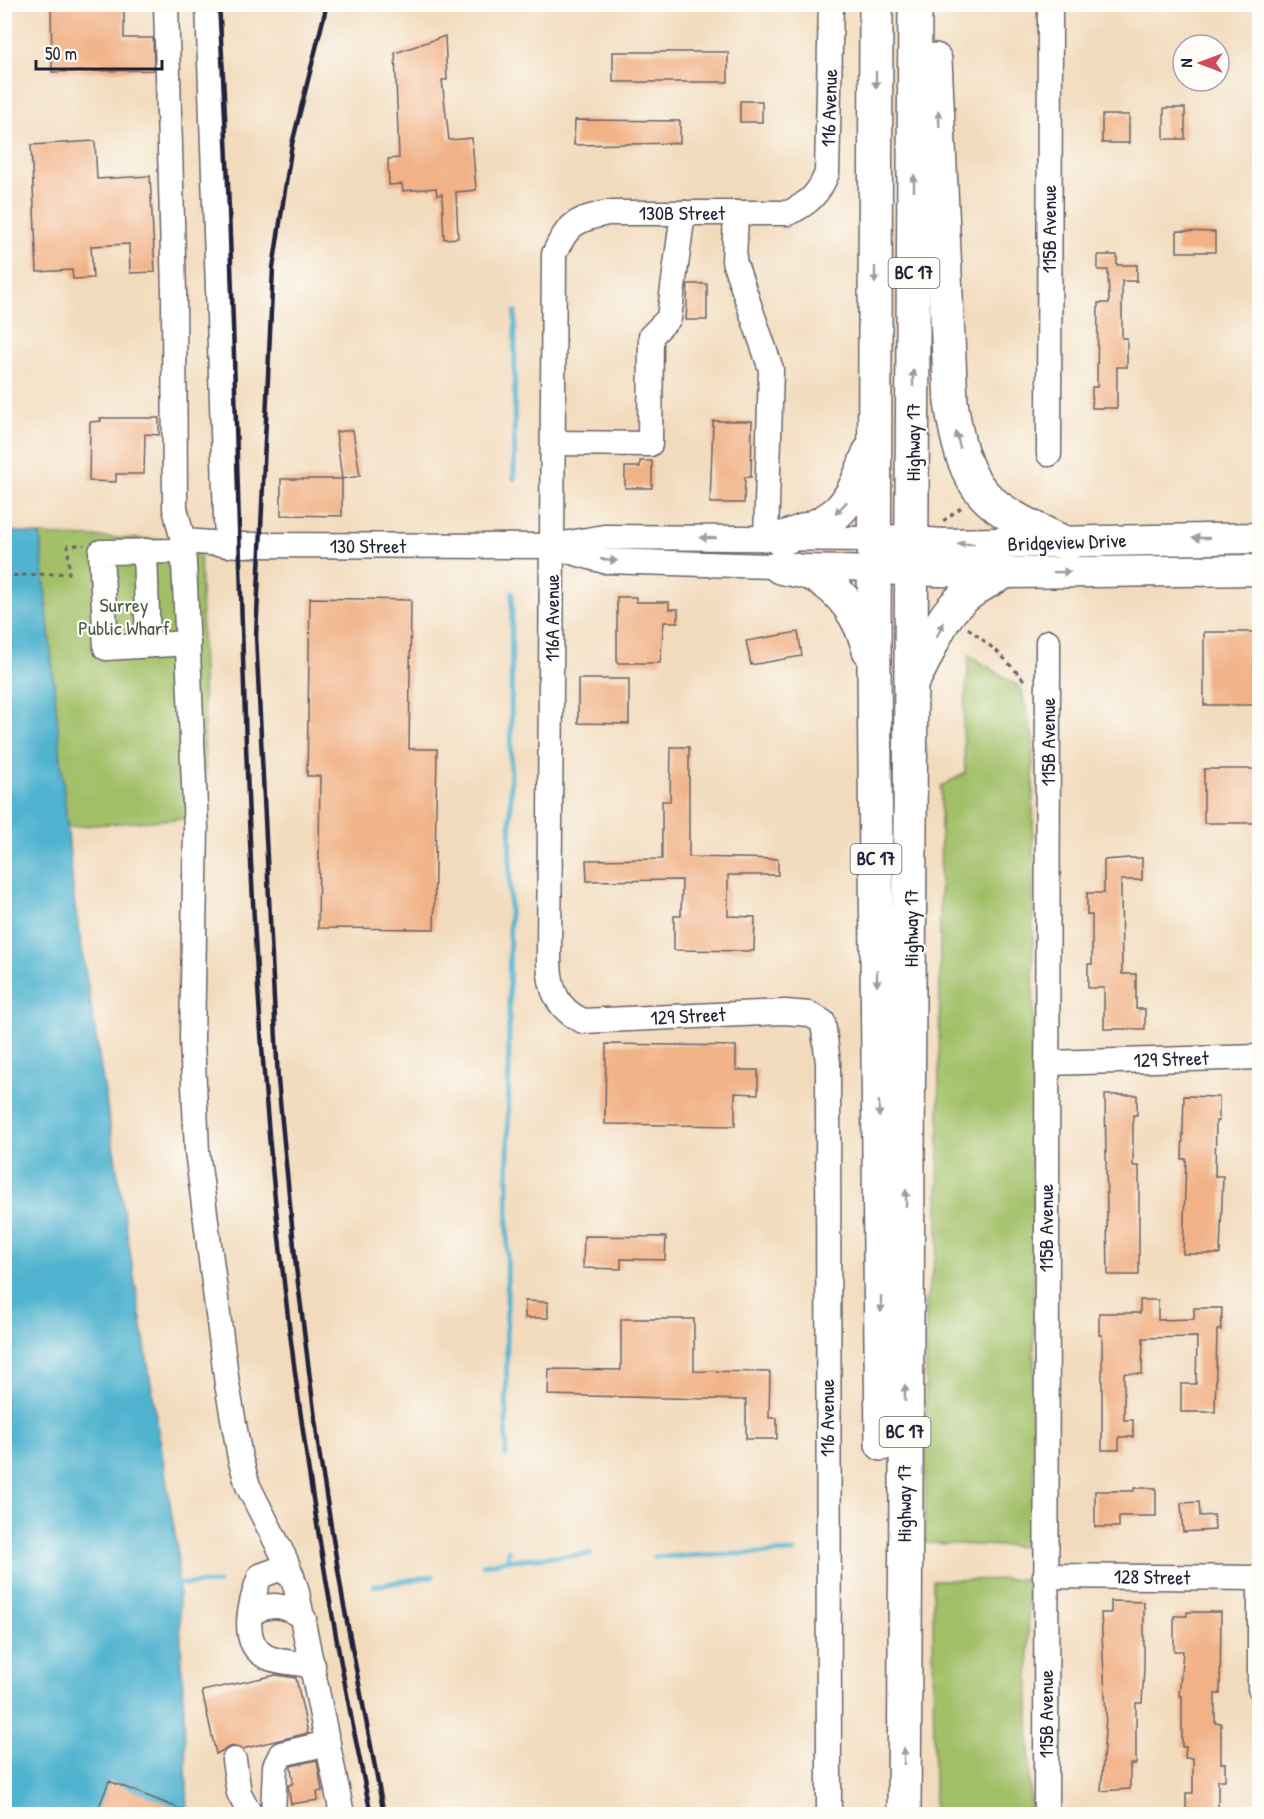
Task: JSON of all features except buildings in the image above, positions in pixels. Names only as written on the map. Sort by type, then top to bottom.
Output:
[{"type":"highway","name":"Highway 17","points":[[876,4],[875,437],[900,553],[912,681],[910,1049],[906,1190],[904,1815]]},
{"type":"highway","name":"Highway 17","points":[[882,1815],[881,1215],[874,668],[900,553],[915,4]]},
{"type":"highway","points":[[930,4],[937,89],[951,402],[960,448],[972,479],[992,504],[1022,523],[1067,544]]},
{"type":"highway","points":[[874,668],[864,628],[841,595],[775,548],[820,526],[842,509],[855,489],[875,437]]},
{"type":"highway","points":[[900,553],[894,687],[897,950],[910,1049]]},
{"type":"highway","points":[[912,681],[927,659],[950,611],[973,589],[1004,573]]},
{"type":"main road","name":"Bridgeview Drive","points":[[900,553],[1160,538],[1260,538]]},
{"type":"main road","name":"Bridgeview Drive","points":[[900,553],[1004,573],[1260,570]]},
{"type":"street","points":[[166,4],[174,292],[175,508],[184,546],[196,828],[192,1040],[198,1151],[226,1384],[240,1458],[248,1486],[292,1576],[304,1619],[342,1815]]},
{"type":"street","points":[[208,4],[227,545]]},
{"type":"street","name":"116 Avenue","points":[[806,205],[820,189],[827,172],[831,4]]},
{"type":"street","name":"115B Avenue","points":[[1049,454],[1050,4]]},
{"type":"street","name":"130B Street","points":[[564,234],[579,219],[607,213],[788,213],[806,205]]},
{"type":"street","points":[[553,443],[650,444],[651,336],[669,318],[683,213]]},
{"type":"street","points":[[736,213],[734,261],[771,369],[775,548]]},
{"type":"street","name":"116A Avenue","points":[[558,1003],[550,979],[549,962],[554,254],[564,234]]},
{"type":"street","name":"130 Street","points":[[148,645],[106,648],[101,552],[227,545],[552,546],[604,561],[775,548],[900,553]]},
{"type":"street","points":[[145,551],[148,645],[188,643]]},
{"type":"street","name":"115B Avenue","points":[[1046,1815],[1048,642]]},
{"type":"street","name":"129 Street","points":[[558,1003],[568,1014],[583,1021],[785,1012],[809,1014],[823,1022]]},
{"type":"street","name":"116 Avenue","points":[[823,1022],[828,1062],[829,1815]]},
{"type":"street","name":"129 Street","points":[[1047,1063],[1260,1057]]},
{"type":"street","points":[[292,1576],[279,1569],[260,1576],[253,1594],[250,1615],[252,1643],[265,1656],[313,1665]]},
{"type":"street","name":"128 Street","points":[[1045,1576],[1260,1580]]},
{"type":"street","points":[[1260,1580],[1260,1688]]},
{"type":"street","points":[[250,1615],[260,1608],[277,1605],[295,1611],[304,1619]]},
{"type":"street","points":[[273,1815],[275,1766],[281,1754],[328,1743]]},
{"type":"street","points":[[234,1760],[239,1793],[250,1815]]},
{"type":"path","points":[[900,553],[963,506]]},
{"type":"path","points":[[4,576],[69,573]]},
{"type":"path","points":[[967,627],[1000,654],[1024,680],[1048,681]]},
{"type":"green space","name":"Surrey Public Wharf","points":[[40,535],[200,541],[206,817],[67,827]]},
{"type":"green space","points":[[969,655],[1021,688],[1033,738],[1034,1547],[925,1543],[926,1302],[938,1245],[941,786],[965,773],[963,727]]},
{"type":"green space","points":[[1028,1579],[1030,1814],[934,1814],[933,1580]]},
{"type":"water","points":[[4,530],[40,535],[74,899],[177,1547],[188,1814],[5,1814]]},
{"type":"waterway","points":[[514,479],[515,312]]},
{"type":"waterway","points":[[506,1455],[512,593]]},
{"type":"waterway","points":[[483,1565],[508,1560],[508,1550]]},
{"type":"waterway","points":[[654,1557],[794,1552]]},
{"type":"waterway","points":[[508,1560],[591,1554]]},
{"type":"waterway","points":[[374,1586],[433,1576]]},
{"type":"waterway","points":[[178,1584],[218,1583]]},
{"type":"railway","points":[[219,4],[232,290],[251,861],[270,1146],[278,1230],[310,1482],[338,1648],[371,1814]]},
{"type":"railway","points":[[327,4],[292,144],[273,268],[256,636],[278,1080],[296,1267],[319,1451],[343,1601],[384,1814]]}]
